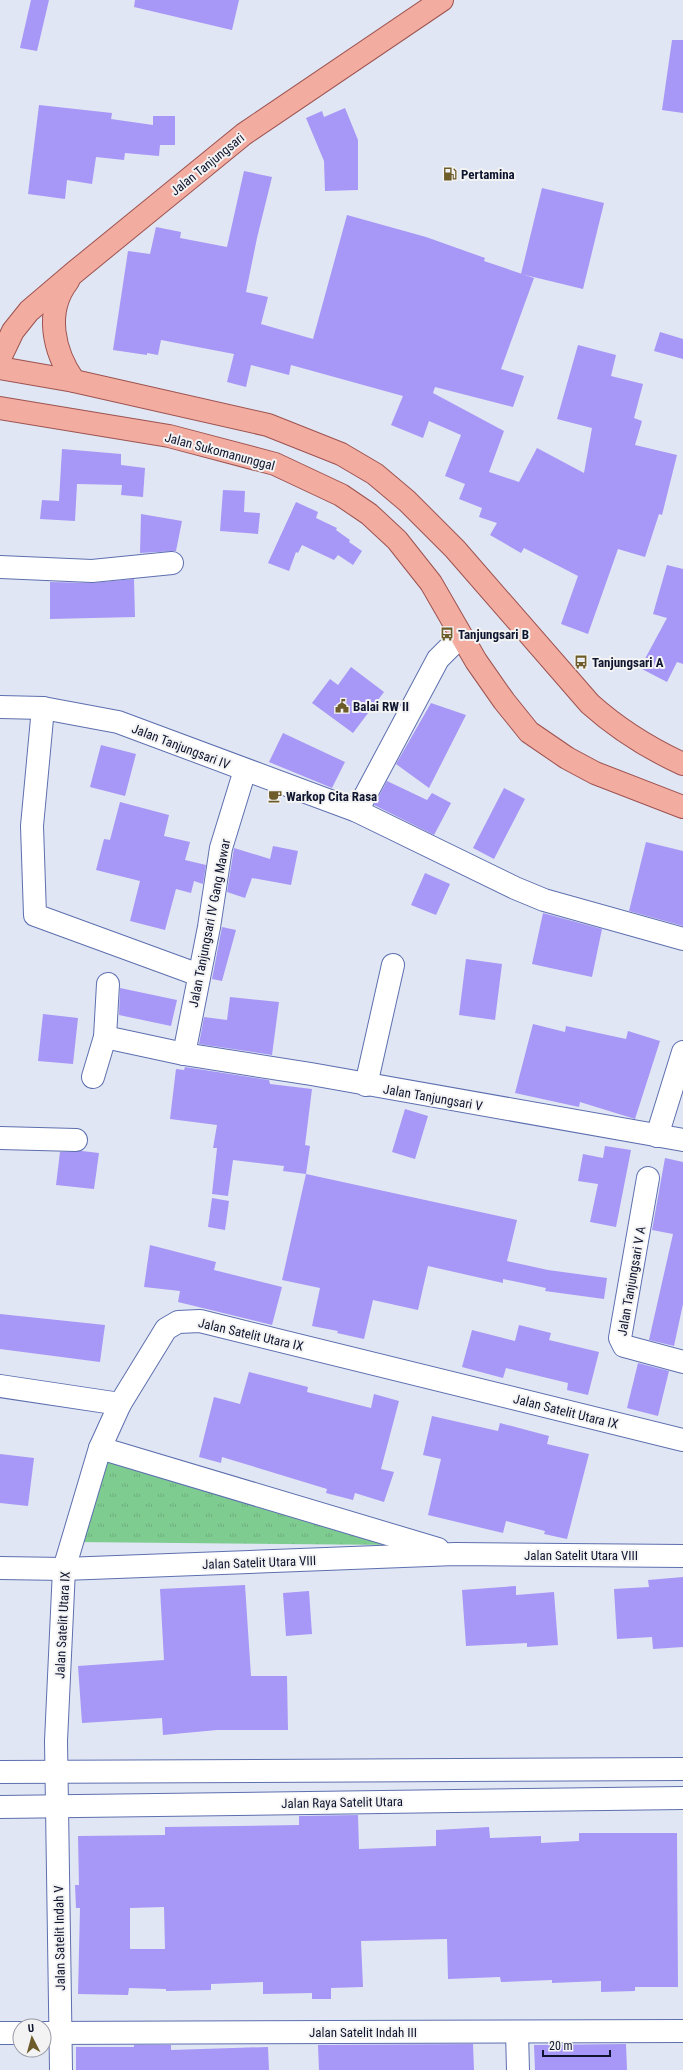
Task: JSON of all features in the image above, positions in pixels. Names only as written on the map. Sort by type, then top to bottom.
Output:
[{"type":"main road","name":"Jalan Tanjungsari","points":[[0,358],[13,332],[29,311],[244,134],[442,0]]},
{"type":"main road","points":[[74,381],[64,367],[58,351],[54,334],[54,317],[58,300],[65,284],[76,271]]},
{"type":"main road","points":[[0,368],[74,381],[268,425],[341,454],[375,474],[407,501],[455,549],[590,704],[612,724],[634,738],[683,764]]},
{"type":"main road","name":"Jalan Sukomanunggal","points":[[0,408],[169,436],[274,464],[341,495],[369,514],[397,540],[431,583],[460,637],[504,701],[530,732],[567,758],[595,773],[683,807]]},
{"type":"street","points":[[0,567],[92,571],[172,563]]},
{"type":"street","points":[[357,811],[438,659],[460,637]]},
{"type":"street","name":"Jalan Tanjungsari IV","points":[[0,706],[42,708],[118,722],[357,811],[522,891],[544,900],[610,920],[683,939]]},
{"type":"street","points":[[42,708],[32,826],[35,915],[199,975]]},
{"type":"street","name":"Jalan Tanjungsari IV Gang Mawar","points":[[184,1054],[221,848],[245,770]]},
{"type":"street","points":[[366,1085],[393,965]]},
{"type":"street","points":[[93,1077],[105,1037],[108,984]]},
{"type":"street","name":"Jalan Tanjungsari V","points":[[105,1037],[184,1054],[683,1140]]},
{"type":"street","points":[[657,1136],[683,1052]]},
{"type":"street","points":[[0,1138],[76,1140]]},
{"type":"street","name":"Jalan Tanjungsari V A","points":[[648,1178],[620,1338],[624,1346],[683,1362]]},
{"type":"street","name":"Jalan Satelit Utara IX","points":[[57,1806],[56,1741],[64,1569],[100,1448],[120,1404],[166,1329],[178,1322],[191,1320],[683,1440]]},
{"type":"street","points":[[0,1386],[120,1404]]},
{"type":"street","name":"Jalan Satelit Utara VIII","points":[[100,1448],[454,1554]]},
{"type":"street","name":"Jalan Satelit Utara VIII","points":[[0,1568],[64,1569],[454,1554],[683,1556]]},
{"type":"street","points":[[0,1772],[683,1769]]},
{"type":"street","name":"Jalan Raya Satelit Utara","points":[[0,1807],[683,1798]]},
{"type":"street","name":"Jalan Satelit Indah V","points":[[57,1806],[52,2033],[61,2070]]},
{"type":"street","name":"Jalan Satelit Indah III","points":[[52,2033],[683,2031]]},
{"type":"street","points":[[517,2032],[518,2070]]},
{"type":"street","points":[[0,2033],[12,2033]]},
{"type":"green space","points":[[103,1459],[401,1545],[74,1542]]},
{"type":"building","points":[[31,0],[49,0],[37,51],[20,48]]},
{"type":"building","points":[[135,0],[239,0],[232,30],[134,7]]},
{"type":"building","points":[[672,40],[683,40],[683,113],[662,110]]},
{"type":"building","points":[[39,105],[112,113],[111,119],[153,125],[153,116],[175,116],[175,145],[160,145],[159,156],[125,153],[124,160],[96,157],[92,184],[67,180],[65,199],[28,194]]},
{"type":"building","points":[[345,108],[358,140],[358,190],[325,191],[324,161],[306,118],[322,111],[324,117]]},
{"type":"building","points":[[244,171],[272,177],[246,292],[268,297],[261,324],[313,339],[347,215],[426,237],[485,258],[484,261],[534,278],[501,369],[524,376],[513,407],[435,387],[433,393],[504,431],[489,472],[519,482],[537,448],[584,473],[592,428],[557,419],[578,345],[616,355],[611,376],[643,384],[634,418],[642,421],[635,445],[677,455],[662,515],[659,514],[645,557],[618,549],[588,634],[561,624],[578,576],[524,548],[521,553],[490,535],[497,523],[479,517],[482,508],[459,499],[465,484],[445,476],[461,435],[429,421],[423,438],[391,425],[403,396],[291,365],[289,375],[251,365],[246,387],[227,382],[234,354],[161,340],[158,355],[147,353],[147,355],[113,350],[128,251],[150,254],[156,227],[181,232],[180,238],[227,247]]},
{"type":"building","points":[[542,188],[604,203],[583,289],[521,274]]},
{"type":"building","points":[[660,332],[683,339],[683,359],[654,351]]},
{"type":"building","points":[[62,449],[121,454],[121,465],[145,468],[143,497],[121,495],[122,485],[77,484],[75,521],[40,519],[42,500],[59,501]]},
{"type":"building","points":[[223,490],[245,491],[244,512],[260,513],[258,534],[220,531]]},
{"type":"building","points":[[296,502],[318,512],[316,518],[337,528],[336,530],[350,540],[349,542],[362,551],[353,565],[338,555],[334,560],[302,545],[298,553],[296,552],[289,571],[268,563]]},
{"type":"building","points":[[141,514],[182,521],[176,551],[140,553]]},
{"type":"building","points":[[667,565],[683,569],[683,664],[677,662],[667,682],[640,668],[667,618],[653,614]]},
{"type":"building","points":[[134,579],[135,617],[50,619],[50,582],[92,583]]},
{"type":"building","name":"Balai RW II","points":[[351,667],[384,692],[353,733],[312,703],[330,679],[338,685]]},
{"type":"building","points":[[431,703],[466,715],[429,788],[396,764]]},
{"type":"building","points":[[283,733],[345,762],[332,788],[269,762]]},
{"type":"building","points":[[101,745],[136,754],[125,796],[90,787]]},
{"type":"building","points":[[387,781],[427,800],[432,793],[451,803],[434,835],[374,805]]},
{"type":"building","points":[[504,788],[525,799],[494,859],[473,848]]},
{"type":"building","points":[[120,802],[169,815],[164,836],[190,842],[185,860],[206,865],[203,884],[194,881],[191,893],[176,889],[165,930],[130,921],[140,881],[96,870],[104,839],[110,840]]},
{"type":"building","points":[[646,842],[683,851],[683,926],[629,911]]},
{"type":"building","points":[[273,846],[298,851],[291,885],[252,878],[245,898],[227,892],[234,848],[270,859]]},
{"type":"building","points":[[425,873],[450,884],[436,915],[411,905]]},
{"type":"building","points":[[543,913],[602,929],[592,977],[532,964]]},
{"type":"building","points":[[222,927],[236,930],[222,981],[212,979]]},
{"type":"building","points":[[466,959],[502,964],[495,1020],[459,1015]]},
{"type":"building","points":[[120,988],[177,1000],[171,1026],[119,1015]]},
{"type":"building","points":[[230,997],[279,1002],[272,1055],[199,1044],[204,1017],[227,1020]]},
{"type":"building","points":[[43,1014],[78,1018],[73,1064],[38,1061]]},
{"type":"building","points":[[533,1024],[565,1032],[566,1026],[626,1039],[628,1031],[660,1041],[635,1119],[580,1102],[579,1107],[515,1093]]},
{"type":"building","points":[[185,1067],[269,1080],[270,1084],[312,1089],[305,1145],[310,1146],[306,1174],[283,1171],[284,1166],[233,1160],[228,1196],[212,1194],[217,1148],[213,1148],[217,1125],[170,1119],[176,1069],[184,1070]]},
{"type":"building","points":[[405,1109],[428,1116],[415,1159],[392,1152]]},
{"type":"building","points":[[605,1146],[631,1150],[616,1227],[590,1222],[598,1184],[578,1181],[583,1154],[603,1158]]},
{"type":"building","points":[[82,1151],[99,1153],[94,1189],[56,1185],[60,1152]]},
{"type":"building","points":[[665,1158],[683,1162],[683,1304],[674,1346],[649,1340],[673,1234],[652,1230]]},
{"type":"building","points":[[306,1174],[517,1220],[507,1261],[548,1270],[607,1278],[604,1299],[545,1291],[546,1288],[503,1279],[503,1283],[428,1266],[418,1310],[373,1300],[364,1339],[337,1333],[338,1331],[312,1326],[320,1288],[282,1280]]},
{"type":"building","points":[[212,1198],[229,1201],[225,1230],[208,1227]]},
{"type":"building","points":[[150,1245],[216,1262],[214,1270],[282,1287],[272,1325],[178,1302],[180,1291],[144,1287]]},
{"type":"building","points":[[0,1314],[105,1325],[100,1362],[0,1349]]},
{"type":"building","points":[[519,1325],[551,1333],[549,1340],[599,1352],[588,1395],[567,1390],[568,1383],[506,1368],[503,1378],[462,1367],[472,1330],[515,1341]]},
{"type":"building","points":[[638,1363],[669,1371],[658,1416],[627,1408]]},
{"type":"building","points":[[249,1372],[308,1387],[307,1392],[371,1408],[374,1394],[399,1401],[381,1469],[394,1472],[384,1502],[355,1493],[353,1500],[326,1493],[327,1489],[222,1457],[221,1463],[199,1457],[214,1397],[240,1404]]},
{"type":"building","points":[[432,1416],[498,1431],[500,1423],[549,1436],[547,1444],[589,1454],[567,1539],[544,1534],[545,1531],[506,1521],[503,1533],[428,1515],[441,1459],[423,1455]]},
{"type":"building","points":[[0,1454],[34,1458],[28,1506],[0,1503]]},
{"type":"building","points":[[683,1577],[683,1647],[653,1649],[652,1637],[617,1639],[614,1589],[649,1587],[648,1580]]},
{"type":"building","points":[[245,1585],[251,1676],[287,1676],[288,1730],[217,1730],[163,1735],[162,1718],[82,1723],[78,1666],[164,1660],[160,1589]]},
{"type":"building","points":[[516,1586],[516,1595],[554,1592],[558,1645],[527,1647],[527,1643],[466,1646],[462,1590]]},
{"type":"building","points":[[309,1591],[312,1634],[286,1636],[283,1593]]},
{"type":"building","points":[[358,1815],[359,1849],[436,1846],[436,1830],[489,1827],[490,1838],[541,1836],[541,1843],[579,1841],[579,1833],[677,1833],[678,1987],[635,1987],[635,1991],[601,1992],[601,1981],[552,1983],[552,1980],[501,1982],[500,1977],[448,1979],[447,1939],[361,1941],[363,1987],[331,1988],[331,1999],[312,1999],[312,1993],[263,1994],[263,1982],[211,1984],[211,1990],[166,1991],[166,1989],[129,1988],[128,1995],[78,1994],[80,1908],[76,1908],[75,1885],[79,1885],[78,1836],[165,1835],[165,1827],[299,1825],[299,1816]],"holes":[[[164,1907],[165,1949],[130,1949],[130,1908]]]},
{"type":"building","points":[[473,2044],[474,2070],[319,2070],[318,2045]]},
{"type":"building","points":[[626,2044],[627,2070],[535,2070],[534,2045]]},
{"type":"building","points":[[134,2045],[171,2045],[171,2050],[268,2047],[269,2070],[76,2070],[76,2047],[134,2047]]},
{"type":"place","name":"Pertamina","points":[[450,174]]},
{"type":"place","name":"Tanjungsari B","points":[[447,634]]},
{"type":"place","name":"Tanjungsari A","points":[[581,662]]},
{"type":"place","name":"Balai RW II","points":[[342,706]]},
{"type":"place","name":"Warkop Cita Rasa","points":[[275,796]]}]
